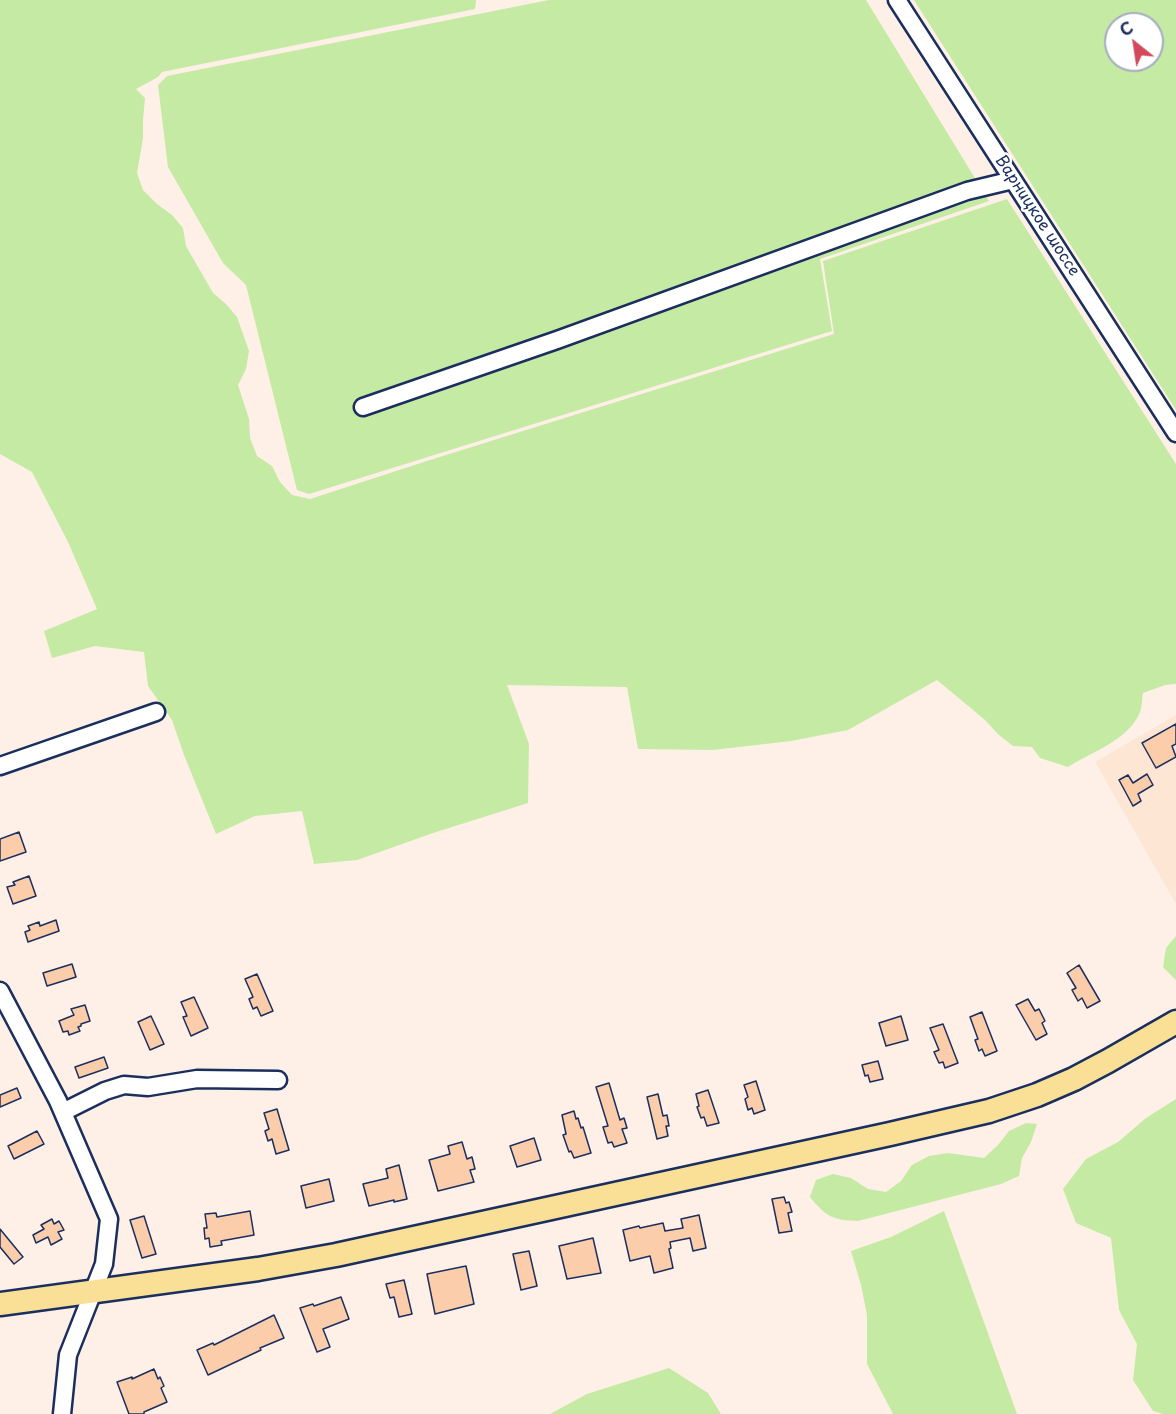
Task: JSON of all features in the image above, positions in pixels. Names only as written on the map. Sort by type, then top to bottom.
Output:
[{"type":"main road","points":[[0,1304],[258,1269],[336,1255],[989,1111],[1037,1095],[1074,1079],[1176,1022]]},
{"type":"street","name":"Варницкое шоссе","points":[[897,0],[1176,433]]},
{"type":"street","points":[[363,406],[557,340],[967,191],[1013,180]]},
{"type":"street","points":[[0,766],[156,712]]},
{"type":"street","points":[[0,991],[63,1112],[109,1219],[104,1264],[68,1355],[62,1414]]},
{"type":"street","points":[[63,1112],[105,1091],[124,1085],[148,1088],[196,1080],[278,1080]]},
{"type":"shaded area","points":[[1176,715],[1176,904],[1095,762]]},
{"type":"green space","points":[[0,0],[476,0],[475,9],[162,72],[158,77],[136,89],[145,98],[143,138],[137,173],[143,190],[172,215],[183,228],[186,246],[213,293],[237,317],[249,351],[246,369],[238,385],[249,419],[250,438],[257,456],[272,466],[280,482],[292,495],[310,499],[834,334],[823,261],[1007,199],[1176,464],[1176,684],[1165,685],[1143,693],[1140,712],[1135,722],[1127,730],[1118,738],[1068,767],[1040,758],[1032,747],[1013,746],[937,680],[848,730],[791,741],[713,750],[638,749],[627,687],[507,685],[529,744],[528,803],[357,860],[314,864],[302,811],[255,816],[216,834],[172,720],[148,686],[144,652],[95,646],[52,658],[44,631],[97,609],[68,542],[32,472],[0,454]]},
{"type":"green space","points":[[549,0],[866,0],[989,201],[820,259],[832,331],[309,494],[297,490],[246,285],[223,263],[168,167],[158,85],[167,76]]},
{"type":"green space","points":[[914,0],[1176,0],[1176,410]]},
{"type":"green space","points":[[1176,936],[1176,980],[1163,967],[1166,948]]},
{"type":"green space","points":[[1176,1099],[1176,1414],[1163,1414],[1153,1411],[1133,1380],[1137,1344],[1119,1310],[1111,1238],[1076,1223],[1063,1189],[1086,1159],[1118,1142],[1146,1118]]},
{"type":"green space","points":[[1026,1123],[1037,1124],[1022,1158],[1019,1176],[1001,1184],[858,1221],[842,1220],[831,1216],[810,1197],[816,1180],[833,1174],[851,1178],[868,1189],[886,1192],[901,1181],[912,1165],[929,1156],[948,1153],[984,1158],[1009,1131]]},
{"type":"green space","points":[[944,1211],[1017,1414],[893,1414],[867,1364],[867,1315],[851,1251],[891,1237]]},
{"type":"green space","points":[[669,1368],[708,1393],[721,1414],[550,1414],[587,1394]]},
{"type":"building","points":[[1176,724],[1176,744],[1172,746],[1176,757],[1156,768],[1142,743]]},
{"type":"building","points":[[1147,774],[1153,785],[1138,794],[1141,801],[1133,806],[1119,780],[1128,775],[1133,783]]},
{"type":"building","points":[[19,832],[26,852],[0,861],[0,839]]},
{"type":"building","points":[[29,876],[36,896],[13,904],[7,887]]},
{"type":"building","points":[[56,920],[59,931],[28,942],[25,932],[30,930],[28,926],[39,922],[40,926]]},
{"type":"building","points":[[72,964],[76,977],[47,986],[43,973]]},
{"type":"building","points":[[1079,965],[1100,1001],[1087,1008],[1082,998],[1078,1001],[1072,990],[1076,988],[1067,973]]},
{"type":"building","points":[[257,974],[273,1011],[261,1016],[257,1007],[253,1009],[249,999],[253,997],[245,979]]},
{"type":"building","points":[[194,997],[208,1028],[191,1036],[183,1017],[187,1016],[181,1002]]},
{"type":"building","points":[[1028,999],[1035,1011],[1039,1009],[1045,1021],[1042,1023],[1047,1034],[1036,1040],[1016,1005]]},
{"type":"building","points":[[85,1005],[90,1021],[78,1027],[80,1031],[69,1035],[68,1031],[63,1032],[59,1021],[74,1015],[71,1009]]},
{"type":"building","points":[[982,1012],[997,1051],[985,1056],[982,1049],[979,1051],[975,1040],[978,1039],[970,1017]]},
{"type":"building","points":[[151,1016],[164,1044],[150,1050],[138,1022]]},
{"type":"building","points":[[901,1016],[908,1040],[886,1046],[879,1023]]},
{"type":"building","points":[[943,1024],[958,1063],[945,1068],[943,1062],[939,1063],[934,1052],[939,1050],[930,1028]]},
{"type":"building","points":[[104,1057],[108,1068],[79,1078],[75,1067]]},
{"type":"building","points":[[878,1061],[883,1079],[870,1082],[868,1075],[865,1076],[862,1065]]},
{"type":"building","points":[[756,1081],[765,1110],[754,1114],[752,1108],[748,1110],[745,1099],[748,1097],[744,1085]]},
{"type":"building","points":[[609,1083],[620,1120],[624,1118],[627,1128],[622,1129],[627,1143],[614,1147],[612,1142],[608,1143],[603,1127],[608,1126],[596,1087]]},
{"type":"building","points":[[17,1088],[21,1098],[0,1107],[0,1095]]},
{"type":"building","points":[[708,1090],[719,1123],[707,1126],[697,1107],[699,1106],[696,1094]]},
{"type":"building","points":[[658,1094],[663,1116],[667,1115],[669,1126],[666,1126],[668,1136],[657,1139],[647,1097]]},
{"type":"building","points":[[277,1109],[289,1150],[276,1154],[272,1139],[268,1141],[265,1131],[269,1129],[264,1113]]},
{"type":"building","points":[[574,1111],[581,1128],[583,1127],[591,1153],[574,1158],[571,1151],[569,1152],[563,1135],[566,1134],[562,1115]]},
{"type":"building","points":[[37,1131],[44,1144],[14,1159],[8,1146]]},
{"type":"building","points":[[534,1138],[541,1160],[517,1167],[510,1146]]},
{"type":"building","points":[[462,1142],[467,1159],[472,1157],[475,1169],[470,1170],[474,1182],[438,1191],[429,1160],[450,1154],[448,1146]]},
{"type":"building","points":[[399,1165],[407,1199],[369,1206],[363,1184],[388,1178],[386,1169]]},
{"type":"building","points":[[329,1179],[334,1201],[306,1208],[301,1186]]},
{"type":"building","points":[[784,1197],[786,1203],[789,1202],[792,1212],[788,1213],[792,1231],[779,1233],[772,1199]]},
{"type":"building","points":[[250,1211],[254,1235],[221,1241],[222,1245],[210,1247],[209,1238],[205,1239],[204,1228],[207,1228],[205,1214],[216,1213],[217,1217]]},
{"type":"building","points":[[699,1215],[706,1248],[693,1251],[690,1238],[670,1242],[673,1268],[654,1273],[650,1256],[630,1261],[623,1230],[663,1223],[665,1231],[683,1228],[681,1219]]},
{"type":"building","points":[[144,1216],[156,1254],[142,1258],[130,1220]]},
{"type":"building","points":[[52,1219],[54,1224],[59,1221],[64,1230],[58,1232],[62,1239],[51,1245],[48,1237],[36,1243],[33,1235],[44,1229],[41,1225]]},
{"type":"building","points":[[0,1229],[23,1257],[14,1264],[0,1247]]},
{"type":"building","points":[[593,1238],[601,1273],[567,1279],[559,1246]]},
{"type":"building","points":[[529,1251],[537,1286],[521,1290],[513,1254]]},
{"type":"building","points":[[466,1266],[474,1304],[435,1314],[427,1274]]},
{"type":"building","points":[[404,1280],[412,1314],[399,1317],[394,1297],[390,1298],[386,1284]]},
{"type":"building","points":[[341,1297],[349,1319],[323,1329],[330,1347],[317,1352],[300,1308]]},
{"type":"building","points":[[274,1315],[284,1338],[208,1375],[197,1350],[213,1343],[214,1345]]},
{"type":"building","points":[[154,1369],[164,1386],[161,1388],[167,1402],[144,1414],[129,1414],[117,1382],[132,1377],[132,1379]]}]
